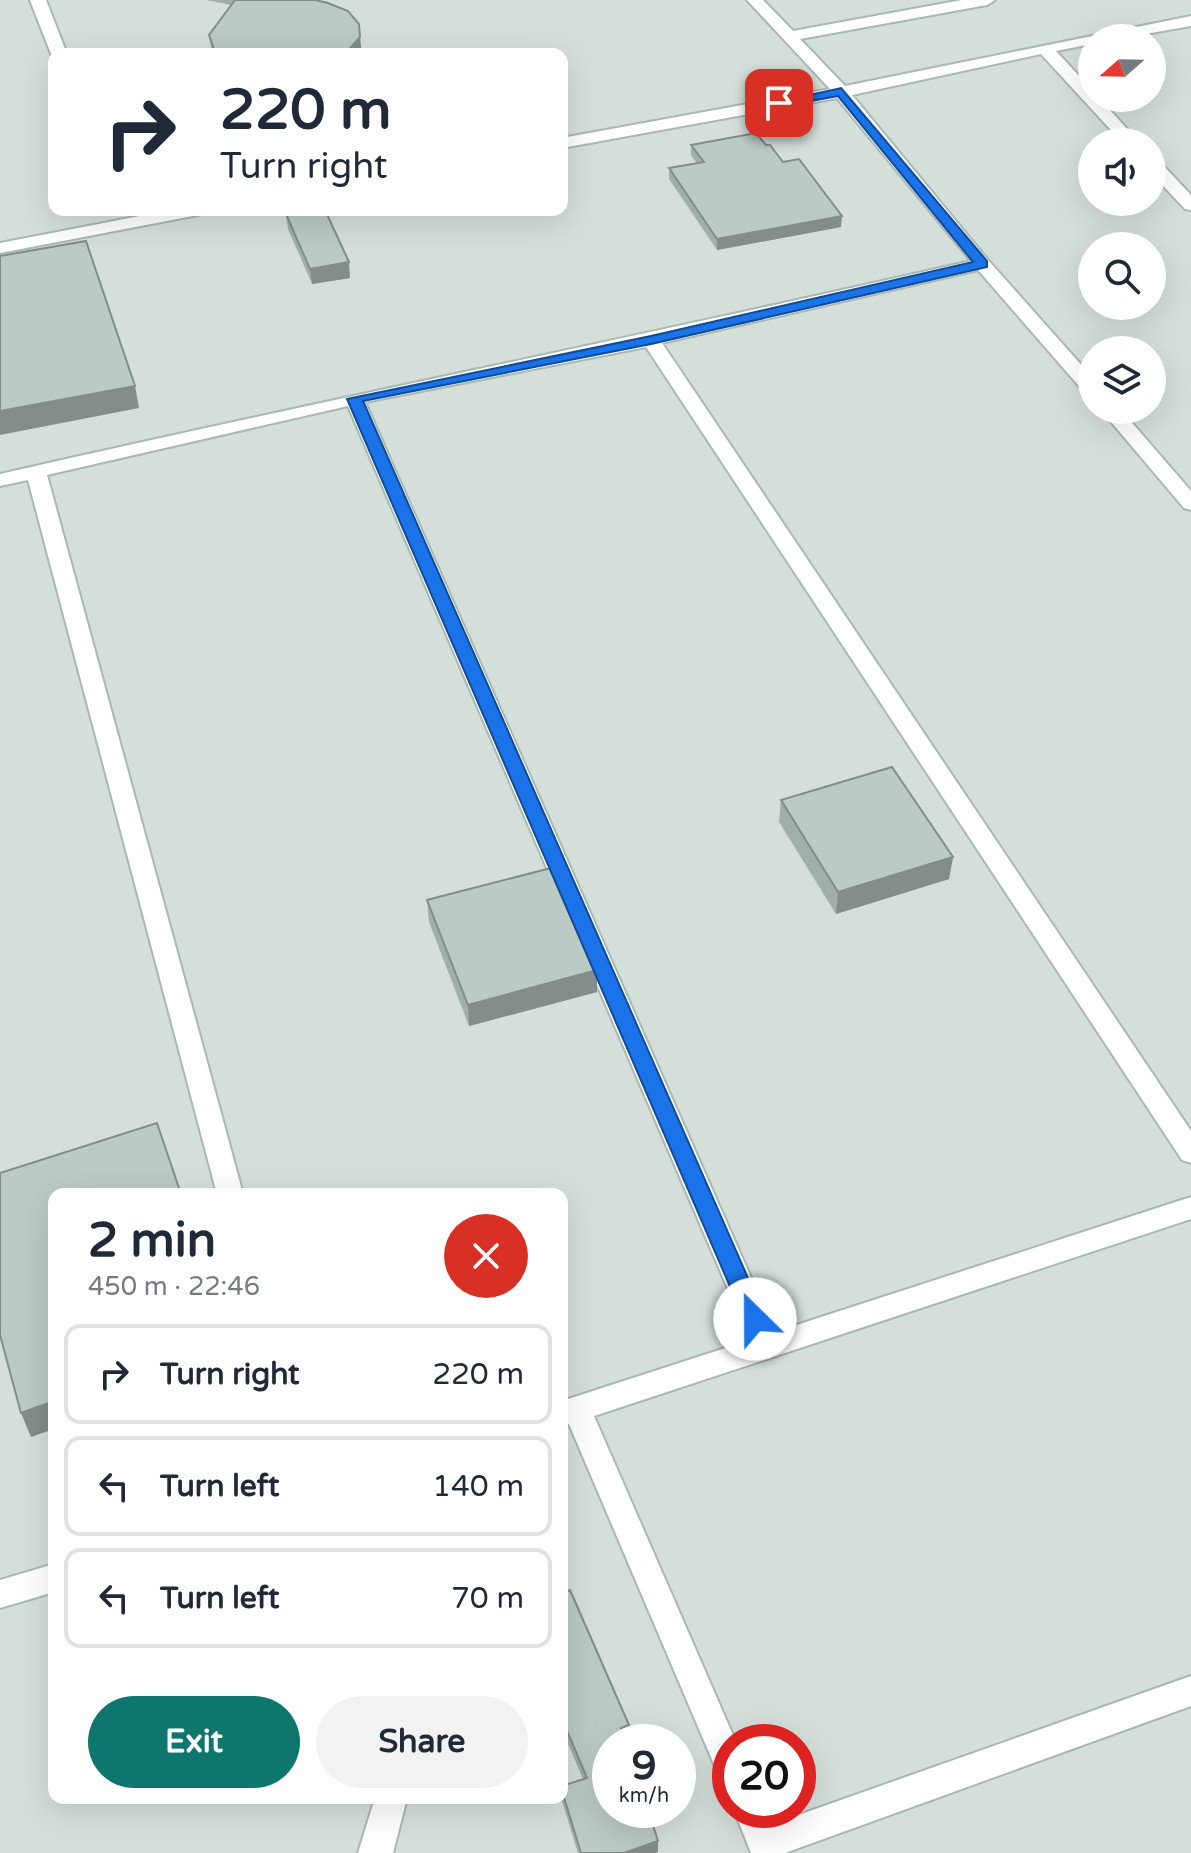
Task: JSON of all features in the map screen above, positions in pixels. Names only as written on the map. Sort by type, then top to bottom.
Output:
[{"type":"lane","points":[[38,0],[57,48]]},
{"type":"lane","points":[[755,0],[841,92],[982,264],[1078,373]]},
{"type":"lane","points":[[788,37],[987,0]]},
{"type":"lane","points":[[1166,25],[1191,21]]},
{"type":"lane","points":[[568,142],[841,92],[1078,41]]},
{"type":"lane","points":[[1044,48],[1118,128]]},
{"type":"lane","points":[[1166,178],[1189,201]]},
{"type":"lane","points":[[0,248],[121,217]]},
{"type":"lane","points":[[0,480],[354,399],[651,340],[982,264]]},
{"type":"lane","points":[[651,340],[1191,1152]]},
{"type":"lane","points":[[354,399],[768,1348]]},
{"type":"lane","points":[[1123,424],[1191,504]]},
{"type":"lane","points":[[36,472],[228,1188]]},
{"type":"lane","points":[[712,1725],[570,1411],[1191,1208]]},
{"type":"lane","points":[[0,1594],[48,1580]]},
{"type":"lane","points":[[758,1828],[766,1848],[1191,1691]]},
{"type":"lane","points":[[374,1853],[378,1850],[390,1804]]},
{"type":"shaded area","points":[[0,0],[1191,0],[1191,1853],[0,1853]]},
{"type":"building","points":[[235,0],[315,0],[348,11],[359,24],[360,37],[350,48],[214,48],[209,35]]},
{"type":"building","points":[[756,133],[783,162],[799,159],[842,216],[717,239],[669,168],[704,162],[691,145]]},
{"type":"building","points":[[287,216],[328,216],[349,262],[310,269]]},
{"type":"building","points":[[86,241],[135,386],[0,411],[0,256]]},
{"type":"building","points":[[892,767],[953,857],[838,892],[781,800]]},
{"type":"building","points":[[551,868],[597,970],[468,1005],[427,900]]},
{"type":"building","points":[[157,1123],[179,1188],[48,1188],[48,1403],[21,1413],[0,1335],[0,1173]]},
{"type":"building","points":[[570,1590],[629,1724],[592,1724],[592,1828],[654,1828],[658,1841],[624,1853],[581,1853],[566,1804],[568,1784],[587,1778],[568,1733]]},
{"type":"route","points":[[755,1319],[354,399],[651,340],[982,264],[841,92],[779,103]]}]
